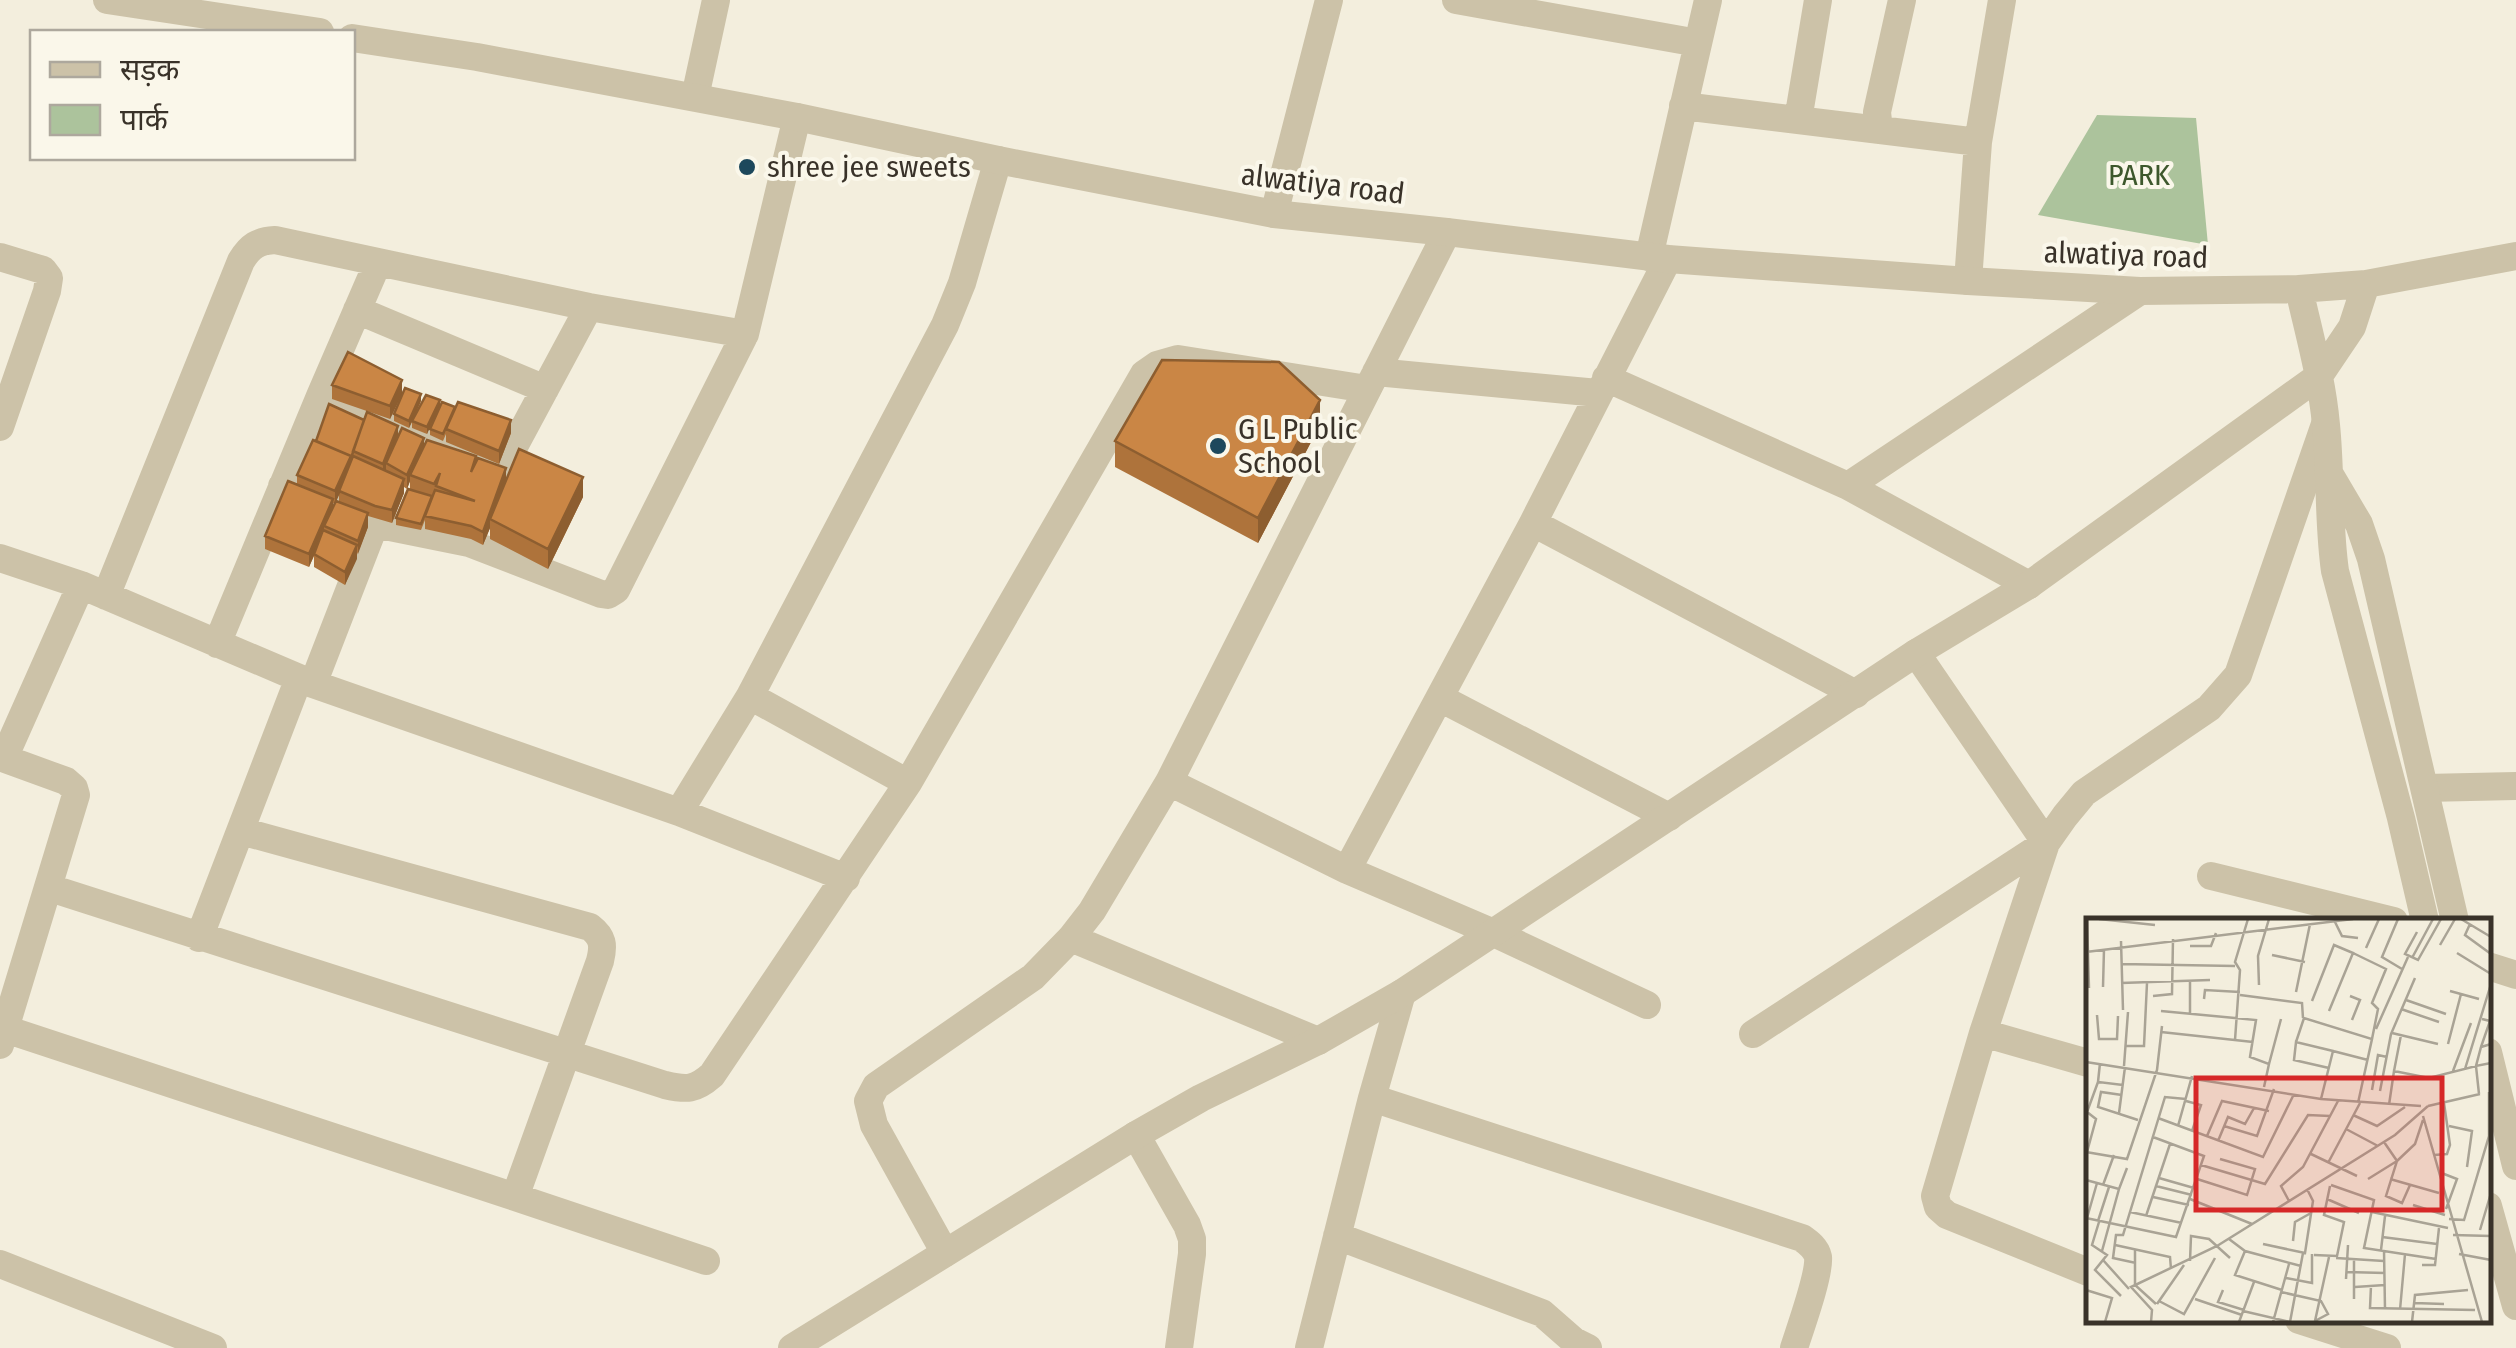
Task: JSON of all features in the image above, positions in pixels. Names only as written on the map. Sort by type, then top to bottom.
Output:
[{"type":"street","points":[[107,0],[307,30]]},
{"type":"street","points":[[696,98],[716,0]]},
{"type":"street","points":[[1274,214],[1329,0]]},
{"type":"street","points":[[1456,0],[1698,43]]},
{"type":"street","points":[[1347,870],[1533,523],[1602,386],[1659,258],[1683,106],[1708,0]]},
{"type":"street","points":[[1798,120],[1818,0]]},
{"type":"street","points":[[1878,130],[1877,112],[1902,0]]},
{"type":"street","points":[[1968,281],[1978,142],[2002,0]]},
{"type":"street","name":"alwatiya road","points":[[355,38],[477,56],[797,117],[1274,214],[1659,258],[2140,291],[2366,284],[2516,256]]},
{"type":"street","points":[[1683,106],[1978,142]]},
{"type":"street","points":[[282,486],[375,524],[469,543],[601,594],[616,590],[744,334],[797,117]]},
{"type":"street","points":[[680,812],[750,696],[945,325],[962,283],[998,160]]},
{"type":"street","points":[[945,1253],[874,1125],[868,1101],[876,1086],[1033,977],[1092,911],[1169,782],[1447,232]]},
{"type":"street","points":[[706,1261],[515,1197],[3,1038],[76,795],[66,781],[2,757],[93,590],[249,247],[262,240],[276,240],[589,306],[744,334]]},
{"type":"street","points":[[0,257],[43,270],[49,278],[48,291],[0,426]]},
{"type":"street","points":[[217,644],[378,262]]},
{"type":"street","points":[[792,1348],[1136,1135],[1402,993],[1916,653],[2029,585],[2319,376],[2352,327],[2366,284]]},
{"type":"street","points":[[2299,289],[2326,422],[2330,534],[2336,571],[2425,918]]},
{"type":"street","points":[[1848,486],[2140,291]]},
{"type":"street","points":[[320,396],[502,469],[589,306]]},
{"type":"street","points":[[358,310],[545,388]]},
{"type":"street","points":[[50,888],[665,1085],[699,1087],[712,1075],[908,784],[1144,374],[1178,359],[1372,380],[1602,386],[1848,486],[2029,585]]},
{"type":"street","points":[[2086,1271],[1947,1215],[1938,1207],[1935,1196],[1983,1033],[2046,844],[2084,793],[2209,708],[2238,675],[2326,422]]},
{"type":"street","points":[[2329,474],[2359,524],[2371,559],[2455,918]]},
{"type":"street","points":[[1533,523],[1856,694]]},
{"type":"street","points":[[199,938],[240,831],[375,524]]},
{"type":"street","points":[[0,558],[93,590],[306,681],[680,812],[846,878]]},
{"type":"street","points":[[1916,653],[2046,844]]},
{"type":"street","points":[[750,696],[908,784]]},
{"type":"street","points":[[1440,698],[1668,817]]},
{"type":"street","points":[[1169,782],[1347,870],[1647,1005]]},
{"type":"street","points":[[2425,788],[2516,786]]},
{"type":"street","points":[[240,831],[590,928],[600,935],[603,948],[515,1197]]},
{"type":"street","points":[[1754,1034],[2046,844]]},
{"type":"street","points":[[2211,876],[2386,918]]},
{"type":"street","points":[[1071,938],[1318,1041]]},
{"type":"street","points":[[2491,967],[2516,975]]},
{"type":"street","points":[[1308,1348],[1402,993]]},
{"type":"street","points":[[1983,1033],[2086,1062]]},
{"type":"street","points":[[2491,1064],[2516,1166]]},
{"type":"street","points":[[1372,1098],[1802,1238],[1813,1246],[1818,1258],[1794,1348]]},
{"type":"street","points":[[1136,1135],[1192,1239],[1179,1348]]},
{"type":"street","points":[[2491,1224],[2498,1266],[2516,1306]]},
{"type":"street","points":[[1337,1236],[1542,1313],[1588,1348]]},
{"type":"street","points":[[0,1264],[212,1348]]},
{"type":"street","points":[[2308,1323],[2387,1348]]},
{"type":"green space","name":"PARK","points":[[2097,115],[2196,118],[2208,245],[2038,215]]},
{"type":"building","points":[[348,352],[402,380],[390,406],[332,385]]},
{"type":"building","name":"G L Public School","points":[[1162,360],[1279,362],[1320,400],[1258,518],[1115,441]]},
{"type":"building","points":[[405,388],[421,394],[409,421],[394,414]]},
{"type":"building","points":[[426,395],[440,400],[427,427],[412,421]]},
{"type":"building","points":[[442,402],[455,407],[443,434],[430,429]]},
{"type":"building","points":[[458,402],[511,420],[499,451],[446,429]]},
{"type":"building","points":[[329,404],[364,420],[351,458],[316,441]]},
{"type":"building","points":[[367,412],[398,426],[383,464],[353,451]]},
{"type":"building","points":[[402,428],[424,438],[407,475],[386,463]]},
{"type":"building","points":[[313,440],[351,456],[335,491],[297,475]]},
{"type":"building","points":[[427,440],[476,456],[471,472],[478,458],[506,468],[483,532],[425,516],[435,490],[475,501],[436,486],[440,473],[434,484],[410,475]]},
{"type":"building","points":[[519,449],[583,477],[548,549],[490,519]]},
{"type":"building","points":[[353,456],[404,479],[392,510],[339,491]]},
{"type":"building","points":[[288,481],[333,499],[309,554],[265,536]]},
{"type":"building","points":[[408,489],[432,496],[421,524],[396,518]]},
{"type":"building","points":[[336,501],[368,513],[358,541],[324,526]]},
{"type":"building","points":[[323,530],[357,545],[345,572],[314,554]]},
{"type":"place","name":"shree jee sweets","points":[[747,167]]},
{"type":"place","name":"G L Public School","points":[[1218,446]]}]
